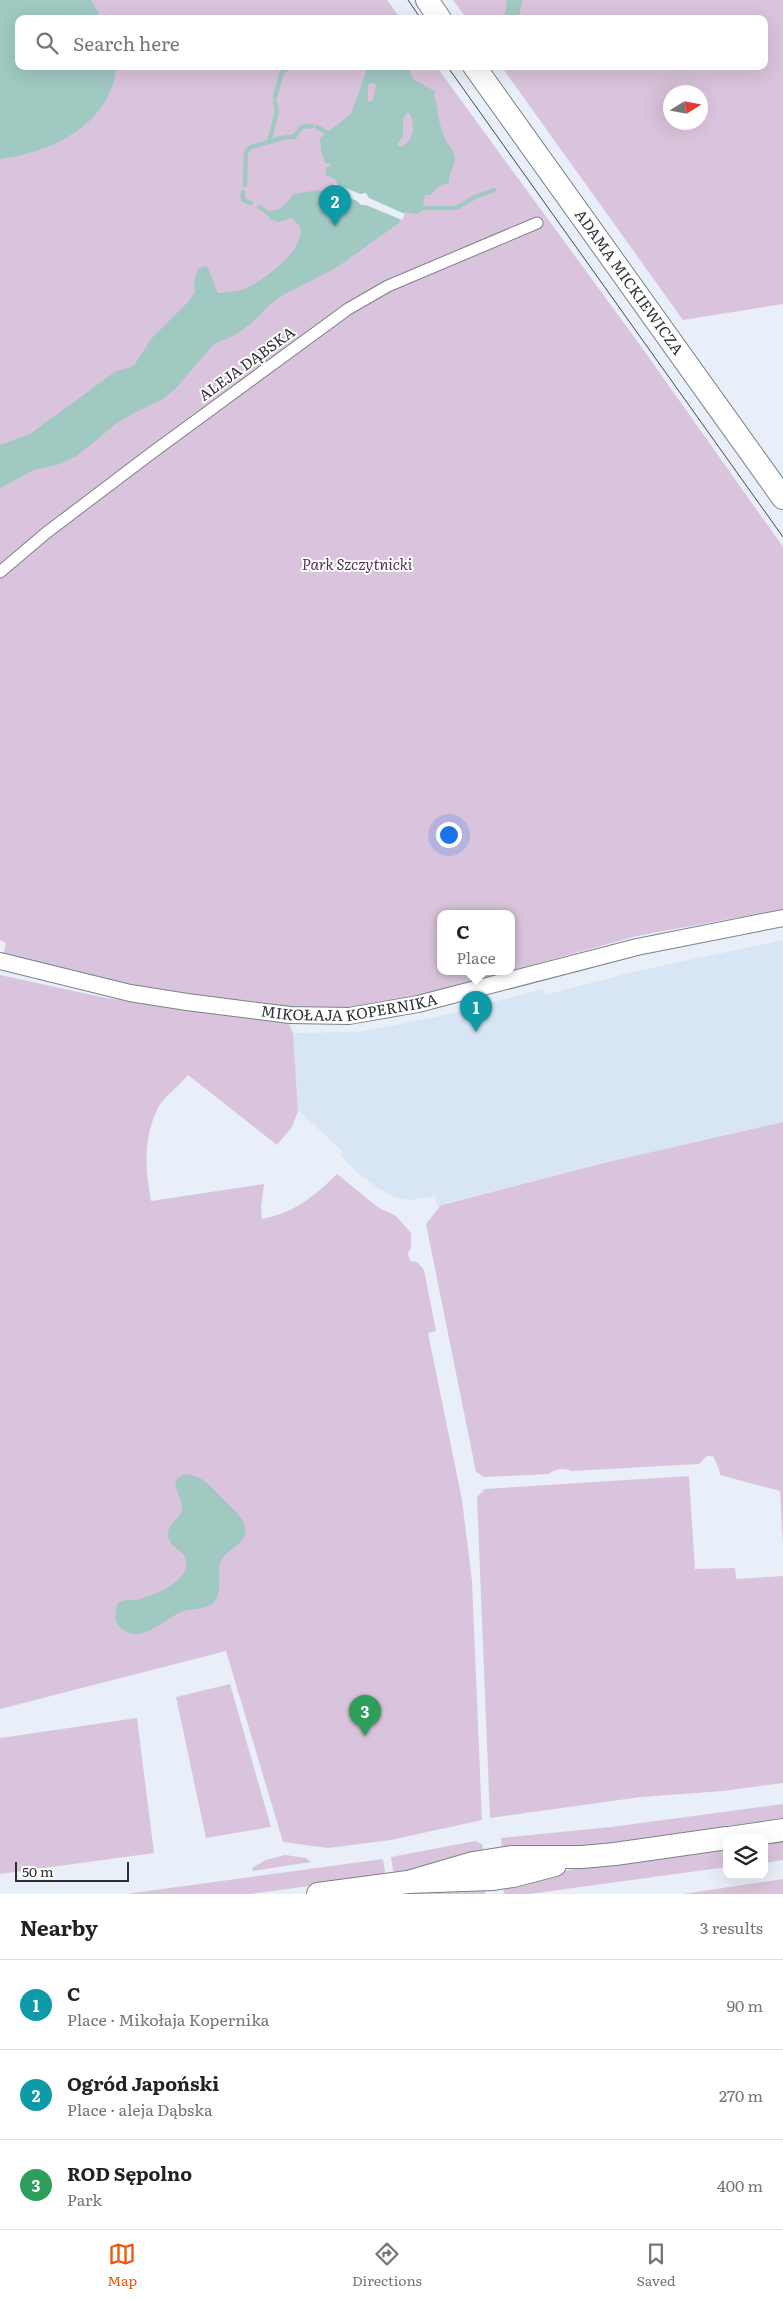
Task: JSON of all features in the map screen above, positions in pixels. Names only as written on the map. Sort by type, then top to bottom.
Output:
[{"type":"main road","points":[[427,0],[437,15]]},
{"type":"main road","name":"ADAMA MICKIEWICZA","points":[[477,70],[783,498]]},
{"type":"main road","points":[[756,1834],[783,1830]]},
{"type":"main road","points":[[318,1894],[408,1882],[475,1881],[513,1876],[582,1857],[723,1839]]},
{"type":"street","name":"ALEJA DĄBSKA","points":[[0,572],[46,533],[145,458],[348,309],[388,286],[537,223]]},
{"type":"street","name":"MIKOŁAJA KOPERNIKA","points":[[0,961],[130,993],[187,1002],[290,1015],[349,1016],[418,1004],[646,945],[783,918]]},
{"type":"shaded area","points":[[0,0],[91,0],[100,15],[15,15],[15,70],[115,70],[112,86],[104,104],[76,132],[58,142],[20,156],[0,159]]},
{"type":"shaded area","points":[[507,0],[522,0],[520,15],[505,15]]},
{"type":"shaded area","points":[[367,70],[409,70],[414,80],[436,92],[434,94],[440,126],[455,157],[449,183],[441,185],[430,195],[425,195],[422,211],[417,214],[405,212],[399,223],[336,268],[283,295],[268,306],[253,322],[235,335],[214,344],[176,388],[163,399],[117,423],[77,456],[60,464],[34,470],[0,488],[0,445],[30,434],[116,371],[129,368],[135,364],[151,339],[189,301],[195,292],[194,281],[198,269],[206,266],[208,268],[218,293],[245,289],[265,277],[283,262],[297,244],[300,226],[291,218],[280,222],[271,220],[268,216],[271,211],[284,206],[293,194],[319,190],[329,193],[335,191],[338,184],[335,179],[326,175],[326,168],[330,166],[330,163],[326,164],[321,151],[320,138],[351,114]],"holes":[[[375,83],[376,87],[372,101],[368,101],[368,85]],[[406,113],[409,113],[413,122],[411,137],[405,145],[400,147],[397,144],[403,136],[403,121]]]},
{"type":"shaded area","points":[[783,940],[783,1122],[604,1163],[441,1204],[438,1208],[435,1196],[410,1200],[394,1197],[378,1188],[358,1173],[341,1156],[342,1151],[298,1110],[293,1033],[359,1032],[450,1014],[543,989],[545,995],[633,972]]},
{"type":"shaded area","points":[[185,1474],[204,1481],[232,1508],[244,1523],[245,1535],[222,1559],[219,1569],[217,1598],[213,1603],[206,1607],[181,1612],[146,1632],[131,1633],[123,1630],[116,1621],[118,1603],[140,1599],[171,1586],[183,1574],[186,1567],[185,1557],[171,1543],[168,1536],[169,1528],[182,1510],[182,1504],[175,1484],[178,1478]]},
{"type":"green space","name":"Park Szczytnicki","points":[[0,0],[387,0],[398,15],[15,15],[15,70],[439,70],[640,345],[783,547],[783,909],[637,936],[515,970],[515,910],[437,910],[437,975],[496,975],[405,1000],[343,1010],[270,1007],[166,992],[3,956],[6,943],[0,940]]},
{"type":"green space","points":[[453,0],[783,0],[783,304],[683,320],[504,70],[768,70],[768,15],[464,15]]},
{"type":"green space","points":[[0,975],[106,998],[288,1022],[293,1033],[298,1111],[292,1127],[277,1145],[188,1075],[159,1106],[150,1129],[147,1152],[147,1176],[151,1201],[264,1184],[261,1206],[262,1219],[294,1208],[337,1174],[379,1208],[396,1216],[411,1233],[411,1248],[408,1253],[410,1261],[417,1262],[424,1270],[436,1331],[428,1333],[462,1500],[472,1581],[482,1820],[391,1840],[328,1848],[283,1842],[226,1651],[0,1709]]},
{"type":"green space","points":[[783,1122],[783,1546],[780,1491],[720,1475],[713,1456],[707,1456],[699,1464],[572,1471],[560,1469],[549,1474],[484,1477],[476,1472],[426,1224],[441,1205],[604,1163]]},
{"type":"green space","points":[[689,1476],[695,1569],[735,1568],[736,1579],[783,1576],[783,1783],[723,1791],[641,1797],[490,1818],[477,1497],[485,1489]]},
{"type":"green space","points":[[230,1684],[271,1827],[206,1838],[176,1697]]},
{"type":"green space","points":[[137,1718],[154,1853],[0,1874],[0,1738]]},
{"type":"green space","points":[[783,1804],[783,1821],[599,1847],[502,1854],[501,1838],[611,1827]]},
{"type":"green space","points":[[783,1839],[783,1860],[768,1862],[768,1841]]},
{"type":"green space","points":[[475,1841],[482,1844],[484,1856],[398,1874],[393,1870],[391,1857]]},
{"type":"green space","points":[[723,1848],[723,1868],[529,1894],[504,1894],[503,1883],[575,1869]]},
{"type":"green space","points":[[285,1855],[306,1858],[311,1862],[253,1871],[252,1868],[266,1860]]},
{"type":"green space","points":[[383,1859],[385,1871],[383,1876],[250,1894],[126,1894]]},
{"type":"green space","points":[[783,1879],[783,1894],[683,1894]]},
{"type":"green space","points":[[485,1886],[485,1894],[388,1894]]},
{"type":"pier","points":[[334,183],[360,194],[366,193],[369,198],[405,214],[402,220],[366,205],[361,205],[357,201],[332,190]]},
{"type":"waterway","points":[[275,97],[282,72],[285,70]]},
{"type":"waterway","points":[[269,142],[277,111],[275,102]]},
{"type":"waterway","points":[[290,137],[294,137],[302,127],[312,126]]},
{"type":"waterway","points":[[317,127],[326,132]]},
{"type":"waterway","points":[[245,185],[246,152],[251,147],[286,137]]},
{"type":"waterway","points":[[423,208],[456,208],[475,197],[494,190]]},
{"type":"waterway","points":[[243,192],[243,200],[251,203]]},
{"type":"waterway","points":[[259,207],[269,214]]},
{"type":"tram line","points":[[408,0],[418,15]]},
{"type":"tram line","points":[[450,70],[783,537]]},
{"type":"place","name":"Ogród Japoński","points":[[335,226]]},
{"type":"place","name":"C","points":[[476,1032]]},
{"type":"place","name":"ROD Sępolno","points":[[365,1736]]}]
